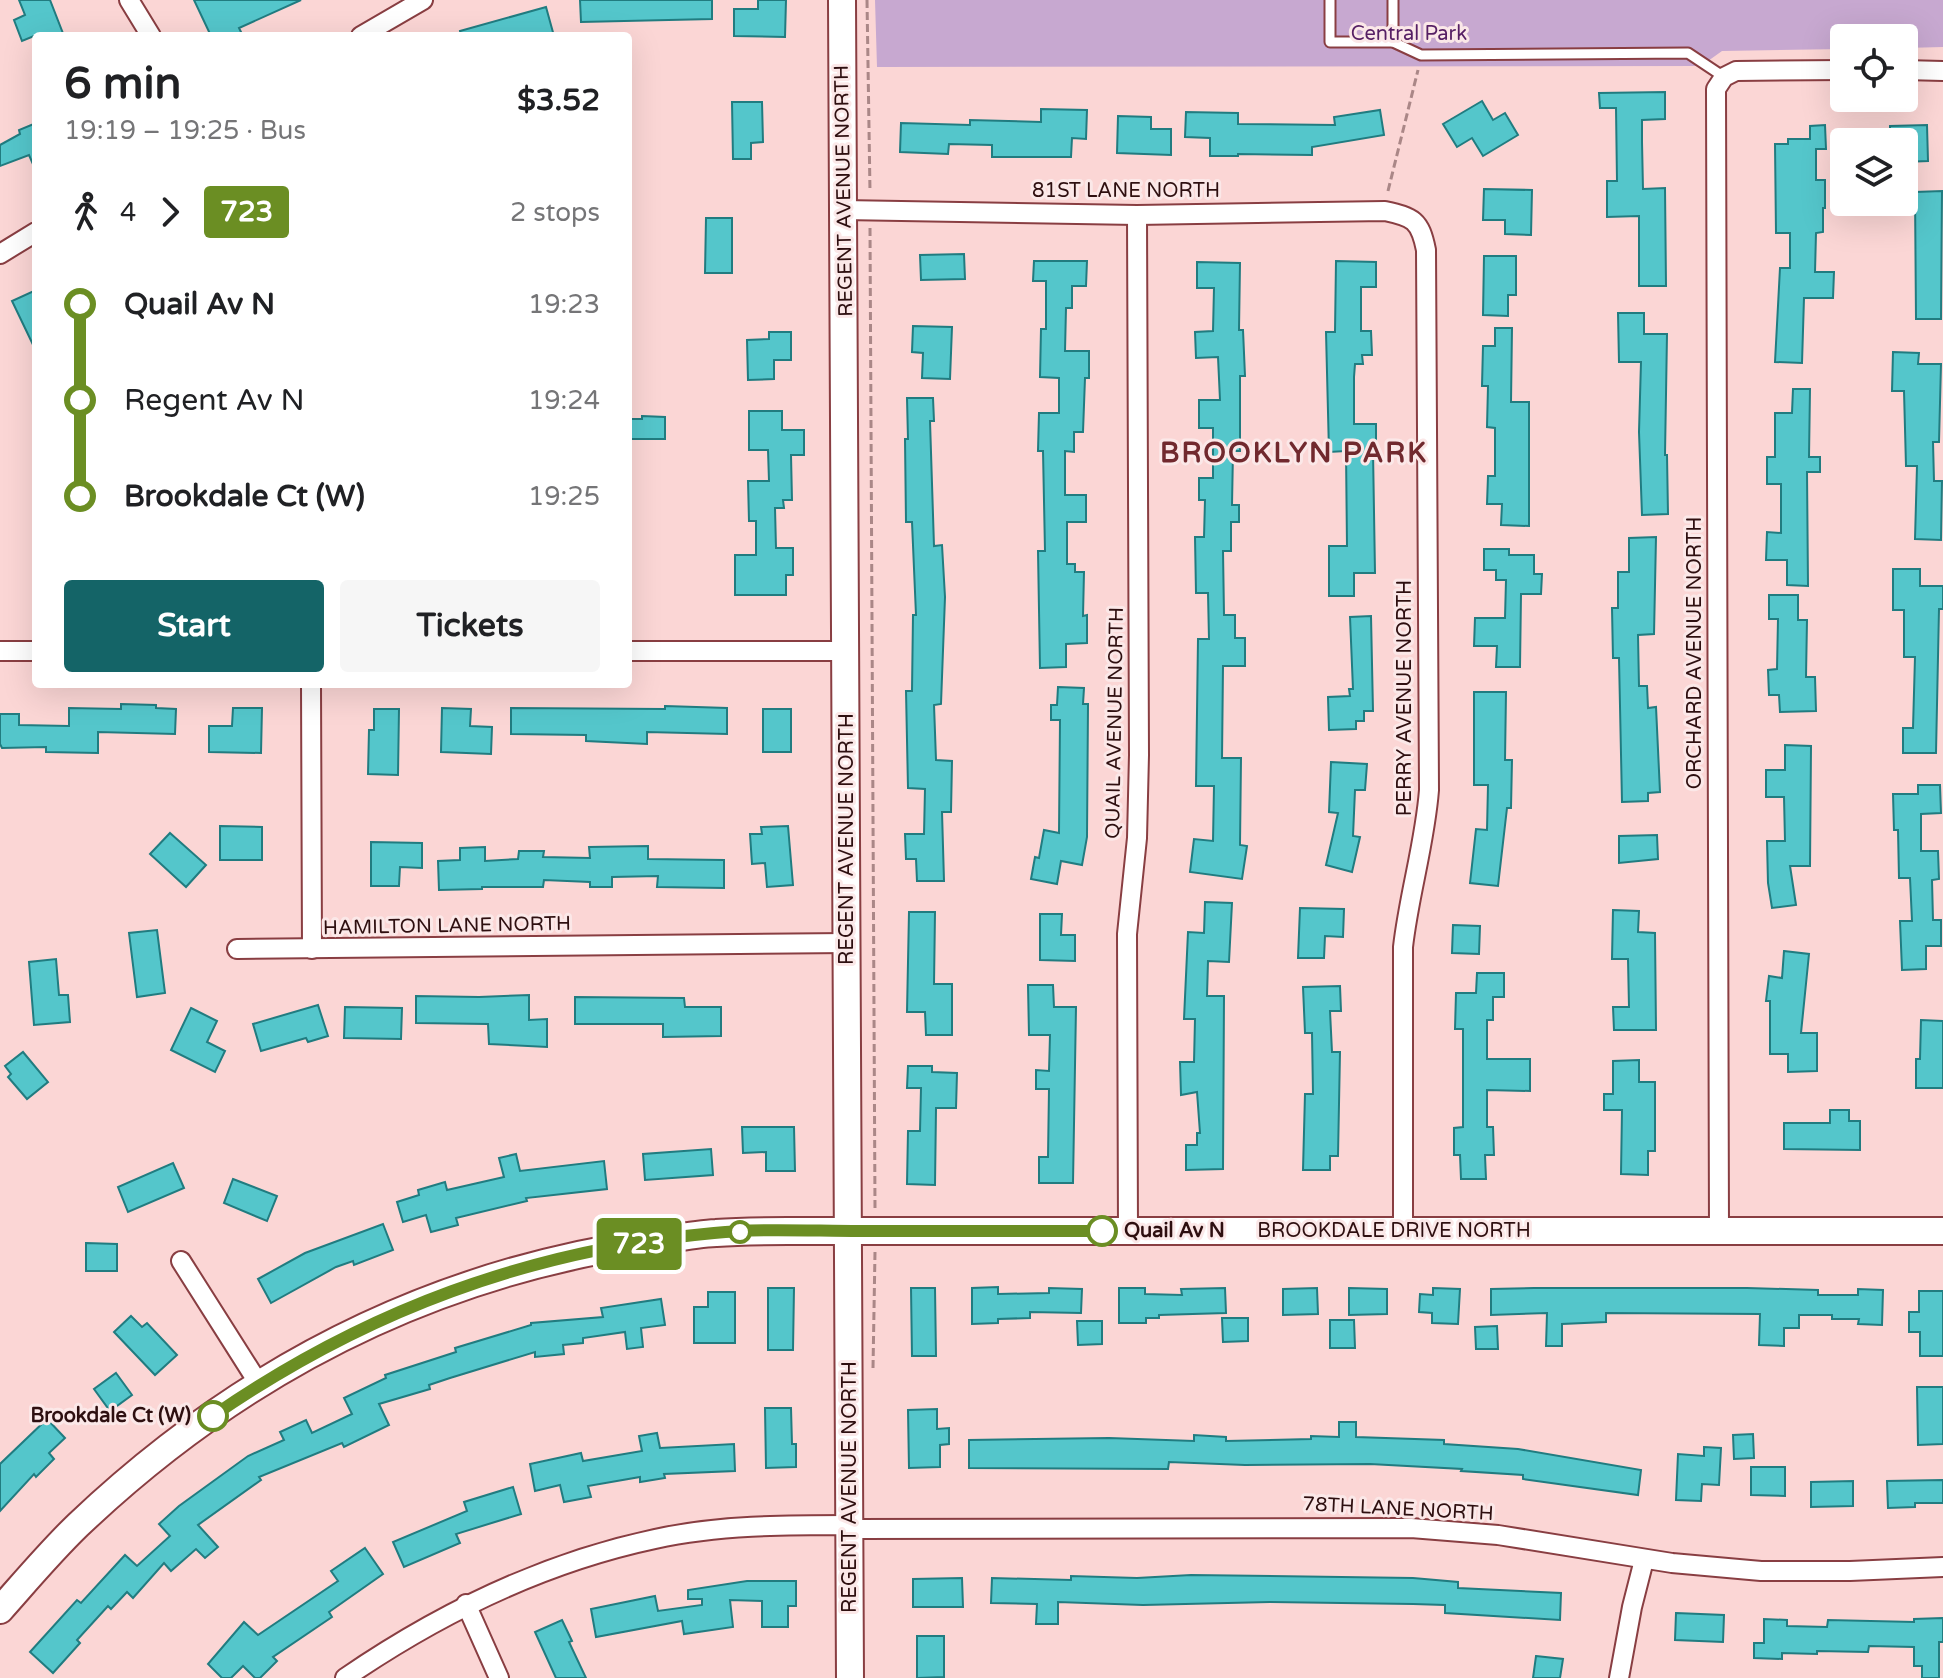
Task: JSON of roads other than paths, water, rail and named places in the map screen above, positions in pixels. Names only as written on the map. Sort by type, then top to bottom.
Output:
[{"type":"street","points":[[129,0],[149,32]]},
{"type":"street","points":[[368,32],[423,0]]},
{"type":"street","name":"REGENT AVENUE NORTH","points":[[842,0],[850,1678]]},
{"type":"street","points":[[1724,77],[1736,71],[1751,70],[1830,70]]},
{"type":"street","points":[[1918,70],[1943,71]]},
{"type":"street","name":"ORCHARD AVENUE NORTH","points":[[1719,1231],[1716,89],[1724,77]]},
{"type":"street","name":"81ST LANE NORTH","points":[[843,210],[1137,215],[1385,211],[1409,216]]},
{"type":"street","name":"QUAIL AVENUE NORTH","points":[[1128,1231],[1127,934],[1137,838],[1139,755],[1137,215]]},
{"type":"street","name":"PERRY AVENUE NORTH","points":[[1403,1231],[1403,947],[1422,854],[1429,790],[1426,250],[1422,230],[1409,216]]},
{"type":"street","points":[[0,254],[32,234]]},
{"type":"street","points":[[0,651],[32,651]]},
{"type":"street","points":[[632,651],[846,651]]},
{"type":"street","name":"HAMILTON LANE NORTH","points":[[311,688],[312,949],[848,943]]},
{"type":"street","points":[[237,949],[312,949]]},
{"type":"street","name":"BROOKDALE DRIVE NORTH","points":[[0,1610],[77,1526],[143,1469],[259,1384],[373,1322],[440,1293],[524,1267],[613,1247],[714,1233],[850,1231],[1943,1231]]},
{"type":"street","points":[[181,1261],[259,1384]]},
{"type":"street","name":"78TH LANE NORTH","points":[[345,1678],[398,1642],[466,1604],[522,1579],[589,1556],[656,1539],[724,1529],[849,1525],[854,1529],[1411,1528],[1498,1535],[1644,1560],[1761,1571],[1943,1567]]},
{"type":"street","points":[[1619,1678],[1644,1560]]},
{"type":"street","points":[[466,1604],[499,1678]]},
{"type":"lane","points":[[1330,0],[1330,42],[1393,42],[1421,55],[1688,53],[1724,77]]},
{"type":"lane","points":[[1393,0],[1393,42]]},
{"type":"place","name":"Quail Av N","points":[[1102,1231]]},
{"type":"place","name":"Brookdale Ct (W)","points":[[213,1416]]},
{"type":"district","name":"BROOKLYN PARK","points":[[1294,453]]},
{"type":"park label","name":"Central Park","points":[[1409,34]]}]
